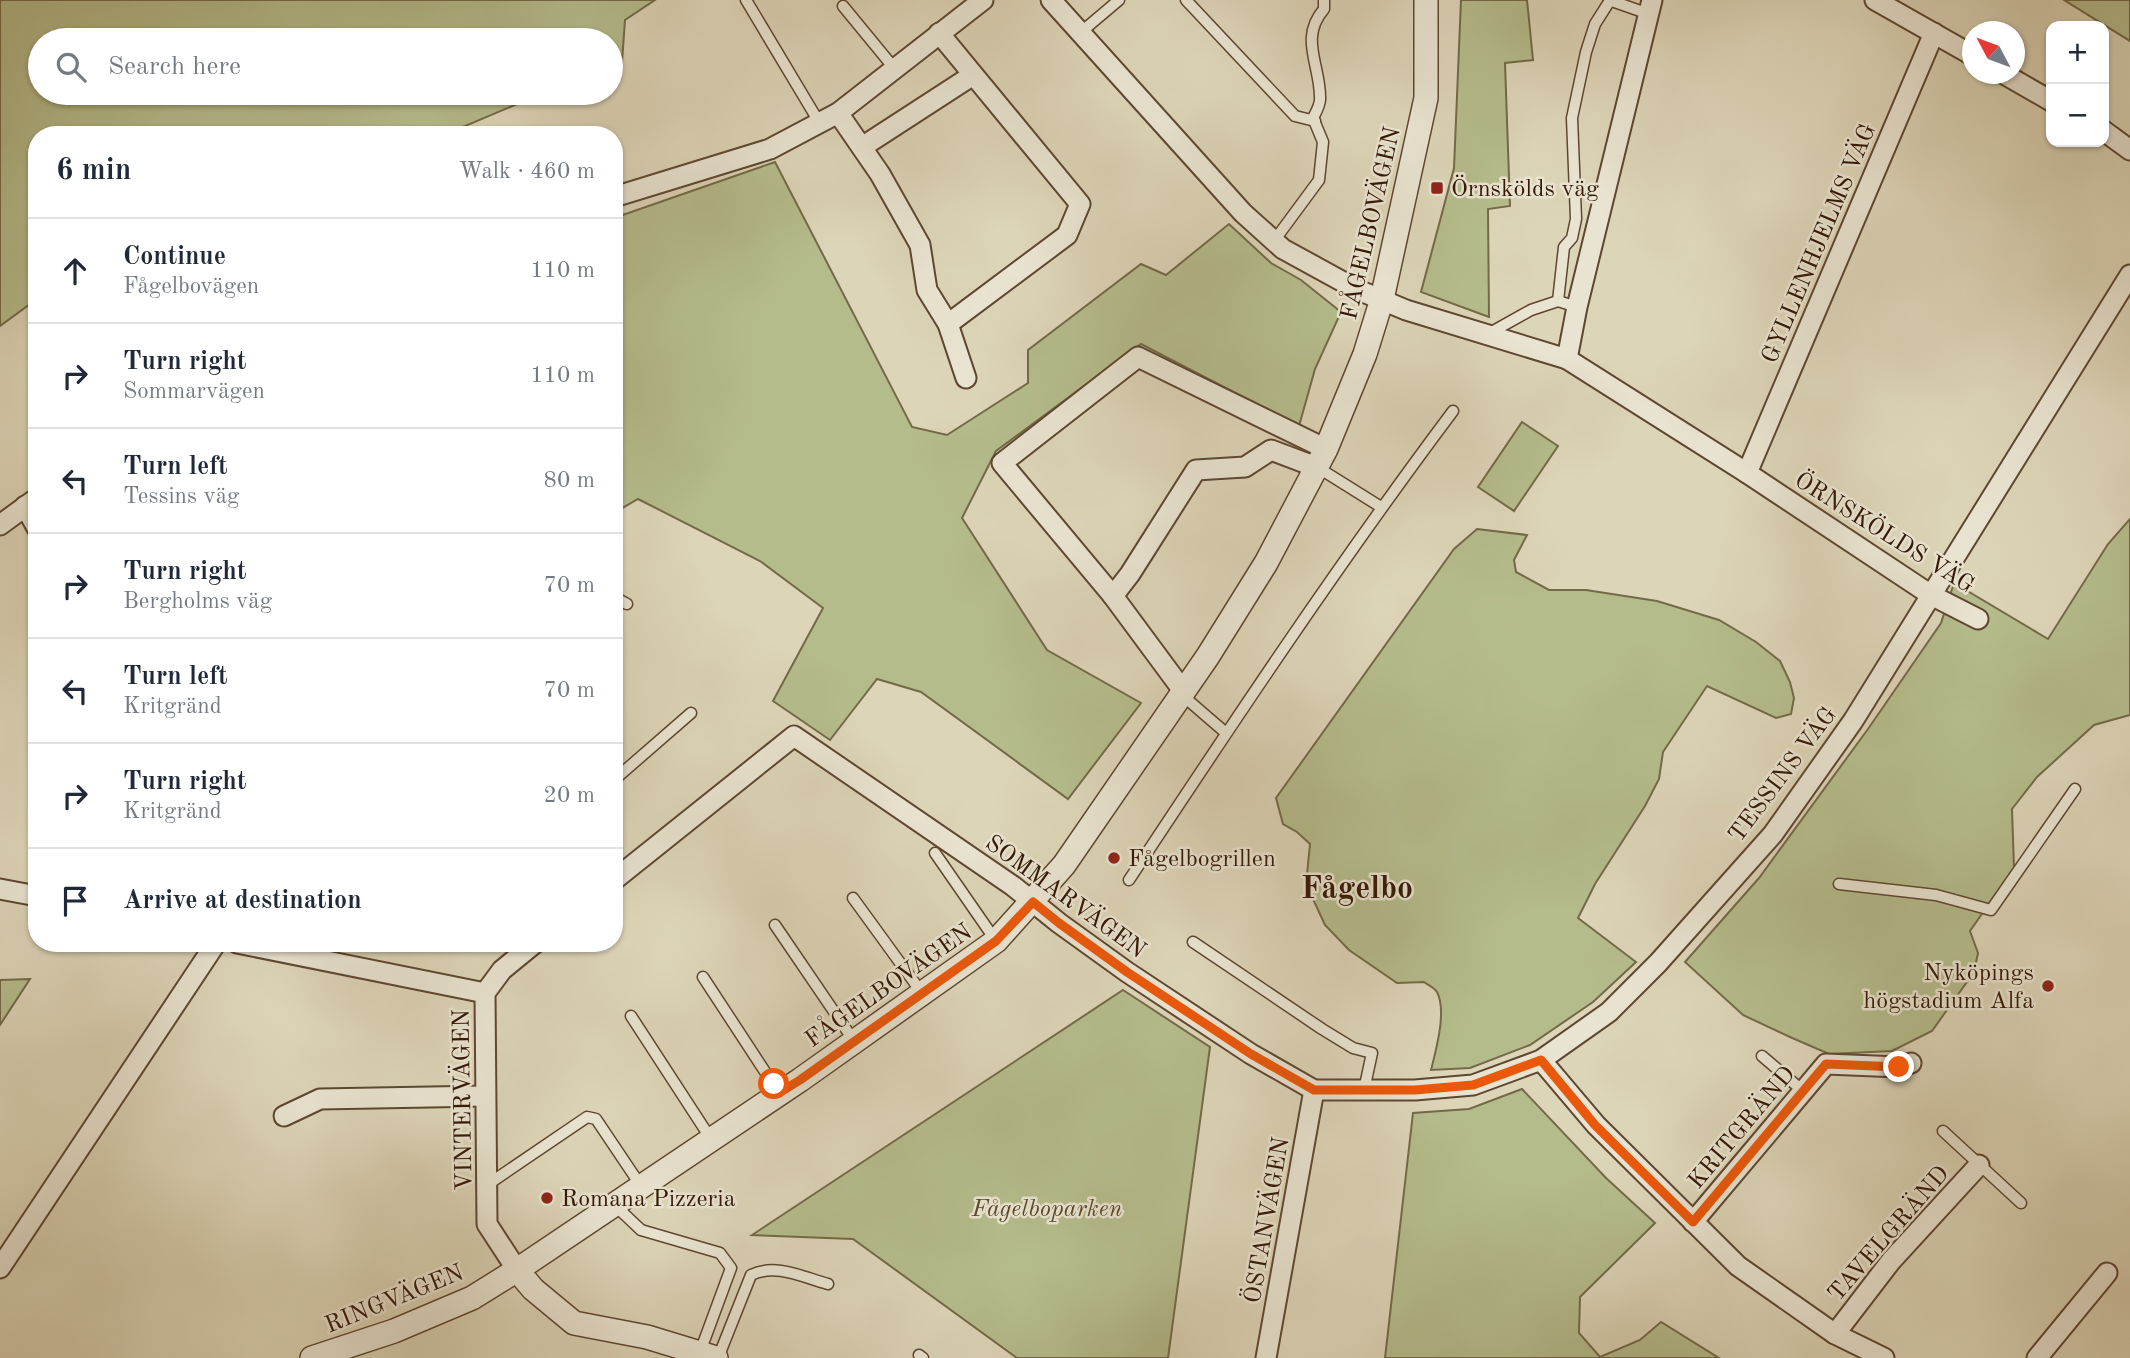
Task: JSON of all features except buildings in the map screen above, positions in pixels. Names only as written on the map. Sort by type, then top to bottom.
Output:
[{"type":"street","points":[[623,194],[770,149],[838,113],[983,0]]},
{"type":"street","name":"ÖRNSKÖLDS VÄG","points":[[1051,0],[1243,213],[1283,249],[1356,289],[1406,310],[1567,359],[1748,473],[1931,595],[1978,619]]},
{"type":"street","name":"FÅGELBOVÄGEN","points":[[517,1270],[779,1093],[996,941],[1064,865],[1183,693],[1266,563],[1321,458],[1365,355],[1382,299],[1426,98],[1426,0]]},
{"type":"street","points":[[1875,0],[1962,49]]},
{"type":"street","points":[[1567,359],[1567,304],[1597,229],[1651,7]]},
{"type":"street","points":[[939,33],[1080,204],[1067,235],[948,324]]},
{"type":"street","name":"GYLLENHJELMS VÄG","points":[[1748,473],[1934,33]]},
{"type":"street","points":[[862,147],[973,75]]},
{"type":"street","points":[[2021,84],[2046,98]]},
{"type":"street","points":[[838,113],[880,174],[920,245],[927,290],[948,324],[966,378]]},
{"type":"street","points":[[2109,135],[2130,150]]},
{"type":"street","name":"TESSINS VÄG","points":[[1314,1090],[1415,1090],[1473,1085],[1541,1060],[1609,1012],[1658,963],[1773,834],[1853,721],[2130,275]]},
{"type":"street","points":[[1183,693],[1113,596],[1002,463],[1138,357],[1321,458]]},
{"type":"street","points":[[1113,596],[1196,470],[1245,467],[1271,450],[1321,458]]},
{"type":"street","points":[[0,525],[28,504]]},
{"type":"street","name":"SOMMARVÄGEN","points":[[623,873],[794,736],[1033,902],[1127,972],[1251,1054],[1314,1090]]},
{"type":"street","points":[[0,889],[28,894]]},
{"type":"street","points":[[0,1268],[210,952]]},
{"type":"street","points":[[282,952],[485,993]]},
{"type":"street","name":"VINTERVÄGEN","points":[[517,1270],[488,1224],[485,993],[502,970],[524,952]]},
{"type":"street","points":[[1541,1060],[1595,1125],[1738,1266],[1835,1334],[1884,1358]]},
{"type":"street","name":"KRITGRÄND","points":[[1693,1222],[1826,1064],[1899,1067],[1910,1063]]},
{"type":"street","name":"ÖSTANVÄGEN","points":[[1266,1358],[1314,1090]]},
{"type":"street","points":[[284,1116],[320,1099],[485,1096]]},
{"type":"street","name":"TAVELGRÄND","points":[[1835,1334],[1891,1261],[1979,1165]]},
{"type":"street","points":[[517,1270],[534,1289],[574,1323],[647,1337],[711,1356]]},
{"type":"street","name":"RINGVÄGEN","points":[[312,1358],[394,1331],[472,1298],[517,1270]]},
{"type":"street","points":[[2037,1358],[2107,1273]]},
{"type":"lane","points":[[746,0],[819,122]]},
{"type":"lane","points":[[1080,33],[1119,0]]},
{"type":"lane","points":[[1186,0],[1295,116],[1315,121]]},
{"type":"lane","points":[[1274,241],[1320,180],[1323,142],[1313,118],[1321,99],[1310,38],[1315,20],[1324,9],[1324,0]]},
{"type":"lane","points":[[1487,335],[1531,310],[1567,304],[1564,247],[1573,238],[1576,223],[1572,118],[1586,52],[1595,24],[1609,1],[1651,7]]},
{"type":"lane","points":[[843,6],[894,68]]},
{"type":"lane","points":[[1576,223],[1597,229]]},
{"type":"lane","points":[[1129,880],[1381,507],[1453,411]]},
{"type":"lane","points":[[1321,458],[1381,507]]},
{"type":"lane","points":[[623,602],[627,604]]},
{"type":"lane","points":[[1183,693],[1226,733]]},
{"type":"lane","points":[[623,772],[691,713]]},
{"type":"lane","points":[[1839,884],[1936,895],[1991,910],[2075,789]]},
{"type":"lane","points":[[934,853],[996,941]]},
{"type":"lane","points":[[853,898],[923,993]]},
{"type":"lane","points":[[775,925],[854,1041]]},
{"type":"lane","points":[[1194,942],[1322,1029],[1353,1048],[1372,1053],[1364,1091]]},
{"type":"lane","points":[[703,977],[779,1093]]},
{"type":"lane","points":[[631,1016],[711,1139]]},
{"type":"lane","points":[[1762,1056],[1803,1091]]},
{"type":"lane","points":[[487,1185],[587,1117],[596,1119],[641,1186]]},
{"type":"lane","points":[[1943,1131],[2021,1203]]},
{"type":"lane","points":[[616,1203],[641,1230],[720,1253],[730,1268],[711,1356]]},
{"type":"lane","points":[[711,1356],[751,1275],[763,1269],[775,1269],[828,1284]]},
{"type":"green space","points":[[0,0],[655,0],[625,20],[623,48],[623,28],[28,28],[28,105],[515,105],[465,126],[28,126],[28,306],[0,326]]},
{"type":"green space","points":[[1461,0],[1527,0],[1533,60],[1505,63],[1510,206],[1488,209],[1489,317],[1421,292],[1454,168]]},
{"type":"green space","points":[[2064,0],[2130,0],[2130,41],[2109,28],[2109,21],[2098,21]]},
{"type":"green space","points":[[775,162],[912,427],[947,435],[1028,383],[1028,350],[1141,264],[1166,275],[1229,224],[1271,263],[1301,280],[1341,312],[1315,369],[1299,426],[1141,344],[996,451],[962,518],[1047,650],[1141,703],[1068,799],[921,692],[877,679],[830,740],[773,701],[823,608],[760,561],[638,499],[623,508],[623,215]]},
{"type":"green space","points":[[1522,422],[1558,446],[1514,511],[1478,487]]},
{"type":"green space","points":[[2130,519],[2130,715],[2094,725],[2037,777],[2012,809],[2014,868],[1970,931],[1978,953],[1974,972],[1932,1031],[1892,1051],[1829,1054],[1743,1015],[1685,962],[1759,878],[1868,729],[1941,623],[1954,583],[2048,639],[2108,544]]},
{"type":"green space","points":[[1477,529],[1527,535],[1514,560],[1516,572],[1549,590],[1586,590],[1657,601],[1719,620],[1756,642],[1780,661],[1794,698],[1791,714],[1776,718],[1707,686],[1663,752],[1659,779],[1595,884],[1578,918],[1636,962],[1593,1002],[1530,1045],[1470,1068],[1431,1070],[1441,1020],[1437,992],[1424,982],[1397,983],[1349,950],[1325,925],[1306,884],[1310,844],[1283,824],[1276,798],[1454,549]]},
{"type":"green space","points":[[30,979],[0,1025],[0,980]]},
{"type":"green space","name":"Fågelboparken","points":[[1123,990],[1210,1047],[1168,1358],[1017,1358],[853,1239],[752,1235]]},
{"type":"green space","points":[[1522,1089],[1606,1178],[1655,1223],[1580,1297],[1579,1333],[1600,1357],[1640,1340],[1661,1322],[1719,1358],[1385,1358],[1413,1113],[1469,1109]]},
{"type":"place","name":"Örnskölds väg","points":[[1437,188]]},
{"type":"place","name":"Fågelbogrillen","points":[[1114,858]]},
{"type":"place","name":"Nyköpings högstadium Alfa","points":[[2048,986]]},
{"type":"place","name":"Romana Pizzeria","points":[[547,1198]]},
{"type":"district","name":"Fågelbo","points":[[1357,887]]},
{"type":"route","points":[[774,1084],[779,1093],[800,1080],[996,941],[1033,902],[1127,972],[1251,1054],[1314,1090],[1415,1090],[1473,1085],[1541,1060],[1595,1125],[1693,1222],[1826,1064],[1899,1067]]}]
